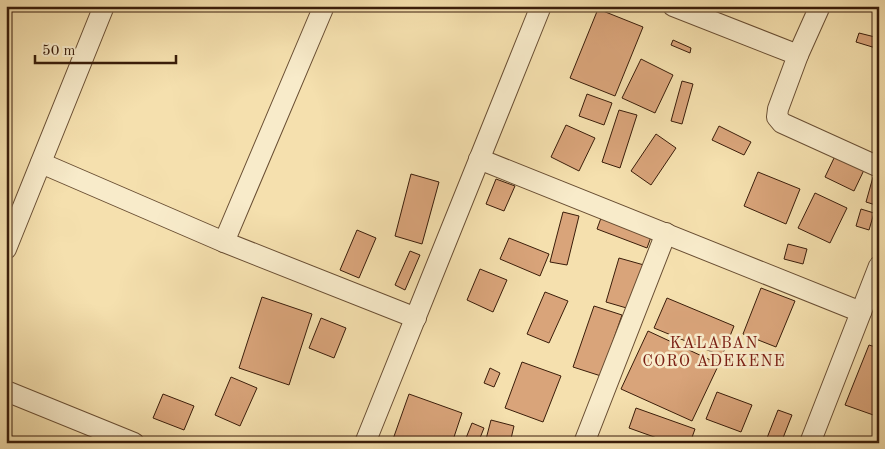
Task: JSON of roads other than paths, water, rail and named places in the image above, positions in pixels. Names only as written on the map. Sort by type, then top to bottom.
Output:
[{"type":"street","points":[[6,250],[104,6]]},
{"type":"street","points":[[224,242],[324,6]]},
{"type":"street","points":[[365,443],[541,6]]},
{"type":"street","points":[[674,6],[798,55]]},
{"type":"street","points":[[820,6],[798,55],[778,109],[777,117],[782,123],[879,167]]},
{"type":"street","points":[[480,159],[861,312]]},
{"type":"street","points":[[41,163],[224,242],[416,318]]},
{"type":"street","points":[[584,443],[666,234]]},
{"type":"street","points":[[810,443],[879,266]]},
{"type":"street","points":[[6,391],[134,443]]},
{"type":"district","name":"KALABAN CORO ADEKENE","points":[[714,351]]}]
